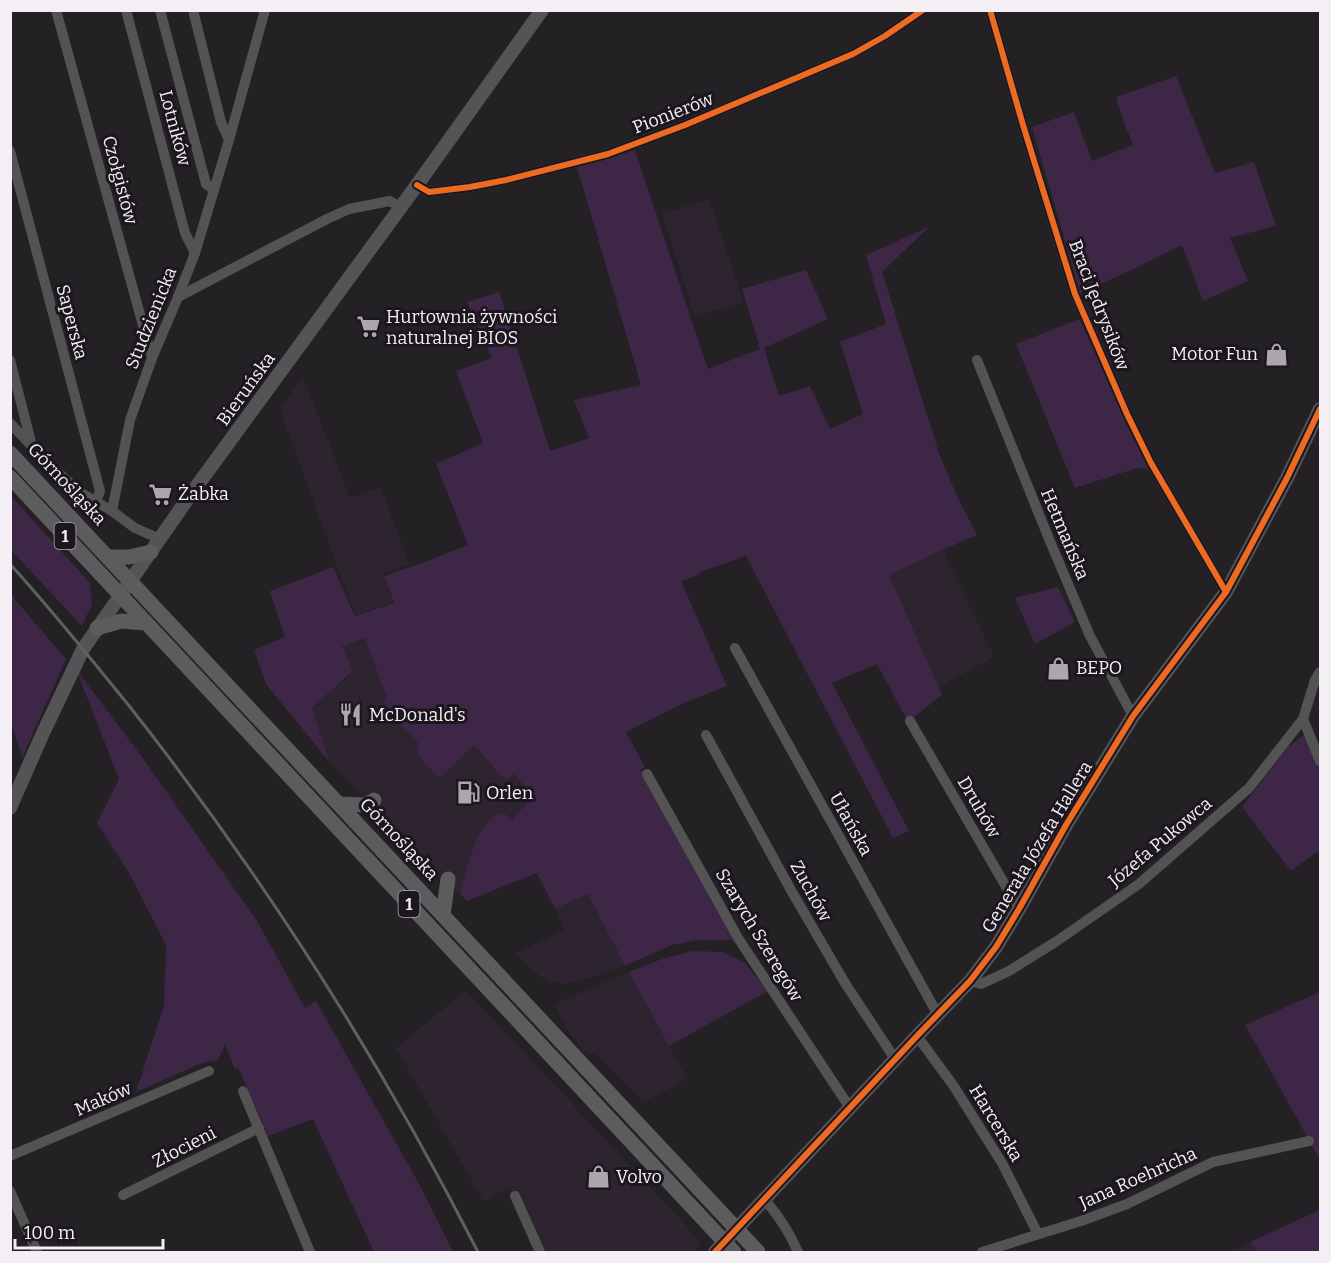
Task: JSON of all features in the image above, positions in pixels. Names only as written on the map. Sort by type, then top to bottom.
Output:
[{"type":"main road","name":"Górnośląska","points":[[10,453],[758,1252]]},
{"type":"main road","name":"Górnośląska","points":[[10,477],[268,752],[724,1249]]},
{"type":"main road","points":[[108,556],[129,557],[155,545]]},
{"type":"main road","points":[[97,628],[121,621],[145,622]]},
{"type":"main road","points":[[339,804],[366,804],[374,800]]},
{"type":"main road","points":[[443,915],[448,879]]},
{"type":"street","name":"Czołgistów","points":[[56,10],[152,358]]},
{"type":"street","name":"Lotników","points":[[126,10],[185,233],[195,253]]},
{"type":"street","name":"Lotników","points":[[160,10],[207,184],[214,190]]},
{"type":"street","points":[[193,10],[221,122],[229,140]]},
{"type":"street","name":"Studzienicka","points":[[112,512],[130,420],[152,358],[195,253],[265,10]]},
{"type":"street","name":"Bieruńska","points":[[10,808],[69,675],[97,628],[191,494],[401,208],[542,10]]},
{"type":"street","name":"Pionierów","points":[[417,185],[429,192],[470,187],[506,180],[608,153],[685,125],[853,54],[923,10]]},
{"type":"street","name":"Braci Jędrysików","points":[[990,10],[1075,294],[1146,453],[1226,592]]},
{"type":"street","name":"Saperska","points":[[10,151],[100,491],[96,502]]},
{"type":"street","points":[[178,297],[349,209],[390,201],[401,208]]},
{"type":"street","points":[[10,360],[32,446]]},
{"type":"street","name":"Hetmańska","points":[[977,360],[1090,636],[1133,716]]},
{"type":"street","name":"Generała Józefa Hallera","points":[[724,1249],[737,1229],[970,981],[996,947],[1066,825],[1133,716],[1226,592],[1287,478],[1320,409]]},
{"type":"street","points":[[10,423],[78,491],[135,528],[155,545]]},
{"type":"street","name":"Ułańska","points":[[735,648],[938,1015]]},
{"type":"street","name":"Józefa Pukowca","points":[[970,981],[981,984],[1009,971],[1057,942],[1139,884],[1249,788],[1303,718],[1315,680],[1320,672]]},
{"type":"street","points":[[1303,718],[1320,761]]},
{"type":"street","name":"Druhów","points":[[910,721],[1019,909]]},
{"type":"street","name":"Zuchów","points":[[706,735],[845,983],[895,1059]]},
{"type":"street","name":"Szarych Szeregów","points":[[648,774],[738,938],[850,1108]]},
{"type":"street","name":"Harcerska","points":[[917,1036],[953,1085],[1002,1163],[1038,1234]]},
{"type":"street","name":"Maków","points":[[10,1156],[209,1071]]},
{"type":"street","points":[[243,1091],[306,1251]]},
{"type":"street","name":"Złocieni","points":[[123,1196],[259,1128]]},
{"type":"street","name":"Jana Roehricha","points":[[982,1252],[1082,1221],[1127,1204],[1213,1162],[1309,1141]]},
{"type":"street","points":[[10,1191],[37,1252]]},
{"type":"street","points":[[514,1196],[540,1252]]},
{"type":"street","points":[[765,1200],[777,1212],[789,1230],[798,1252]]},
{"type":"shaded area","points":[[1176,76],[1215,173],[1254,162],[1276,226],[1230,238],[1248,281],[1203,301],[1182,245],[1080,293],[1032,127],[1074,112],[1092,161],[1133,145],[1116,97]]},
{"type":"shaded area","points":[[635,150],[708,369],[760,349],[742,289],[806,270],[828,319],[764,348],[779,396],[810,386],[830,429],[863,414],[840,342],[886,324],[866,255],[929,227],[882,272],[940,456],[977,535],[889,575],[942,695],[908,722],[877,664],[832,683],[909,831],[893,838],[746,556],[681,581],[727,686],[686,702],[626,732],[645,767],[640,770],[733,940],[697,940],[672,945],[625,966],[588,894],[555,909],[537,873],[467,901],[460,894],[476,841],[488,822],[496,815],[504,813],[512,820],[533,796],[514,774],[505,780],[474,745],[440,778],[417,755],[418,743],[383,706],[386,696],[365,638],[342,646],[353,671],[312,708],[330,763],[266,684],[254,650],[285,637],[270,591],[333,567],[355,616],[394,603],[384,576],[468,545],[436,464],[483,443],[456,371],[492,358],[467,302],[499,292],[550,451],[589,438],[574,400],[641,385],[577,167]]},
{"type":"shaded area","points":[[709,199],[743,302],[695,317],[662,214]]},
{"type":"shaded area","points":[[1079,319],[1150,469],[1137,468],[1075,488],[1016,344]]},
{"type":"shaded area","points":[[303,377],[350,498],[380,487],[410,565],[383,573],[393,602],[355,615],[280,409]]},
{"type":"shaded area","points":[[11,496],[90,583],[92,604],[82,626],[11,550]]},
{"type":"shaded area","points":[[942,549],[994,657],[938,687],[888,575]]},
{"type":"shaded area","points":[[1058,587],[1075,622],[1035,644],[1015,598]]},
{"type":"shaded area","points":[[11,595],[66,659],[22,758],[11,722]]},
{"type":"shaded area","points":[[365,638],[386,696],[383,706],[419,743],[417,755],[440,778],[474,745],[505,779],[514,773],[533,797],[512,820],[472,850],[460,894],[330,763],[312,708],[353,672],[342,646]]},
{"type":"shaded area","points":[[76,669],[142,757],[257,921],[305,1008],[316,1001],[418,1182],[453,1252],[374,1252],[313,1119],[268,1136],[239,1069],[234,1068],[225,1044],[218,1060],[202,1063],[136,1092],[164,1006],[166,945],[129,873],[97,823],[119,779]]},
{"type":"shaded area","points":[[1304,735],[1320,766],[1320,850],[1291,871],[1242,807],[1288,747]]},
{"type":"shaded area","points":[[588,894],[625,966],[565,984],[551,982],[541,977],[516,953],[564,930],[555,909]]},
{"type":"shaded area","points":[[692,951],[722,952],[744,962],[768,991],[669,1046],[629,972],[662,959]]},
{"type":"shaded area","points":[[629,972],[687,1079],[643,1102],[596,1054],[585,1052],[570,1034],[554,1004]]},
{"type":"shaded area","points":[[466,990],[700,1241],[700,1245],[693,1252],[538,1252],[508,1188],[484,1202],[396,1048]]},
{"type":"shaded area","points":[[1320,992],[1320,1160],[1245,1025]]},
{"type":"shaded area","points":[[1320,1210],[1320,1252],[1257,1252],[1250,1242]]},
{"type":"shaded area","points":[[1250,1242],[1257,1252],[1229,1252]]},
{"type":"railway","points":[[10,564],[130,707],[227,837],[273,904],[318,971],[360,1040],[440,1180],[478,1252]]},
{"type":"cycle path","points":[[417,185],[429,192],[470,187],[608,154],[685,125],[853,54],[923,10]]},
{"type":"cycle path","points":[[990,10],[1075,294],[1151,463],[1226,592]]},
{"type":"cycle path","points":[[715,1252],[970,981],[996,947],[1066,825],[1133,716],[1226,592],[1287,478],[1320,409]]},
{"type":"place","name":"Hurtownia żywności naturalnej BIOS","points":[[368,327]]},
{"type":"place","name":"Motor Fun","points":[[1276,354]]},
{"type":"place","name":"Żabka","points":[[160,494]]},
{"type":"place","name":"BEPO","points":[[1058,668]]},
{"type":"place","name":"McDonald's","points":[[351,715]]},
{"type":"place","name":"Orlen","points":[[468,793]]},
{"type":"place","name":"Volvo","points":[[598,1177]]}]
